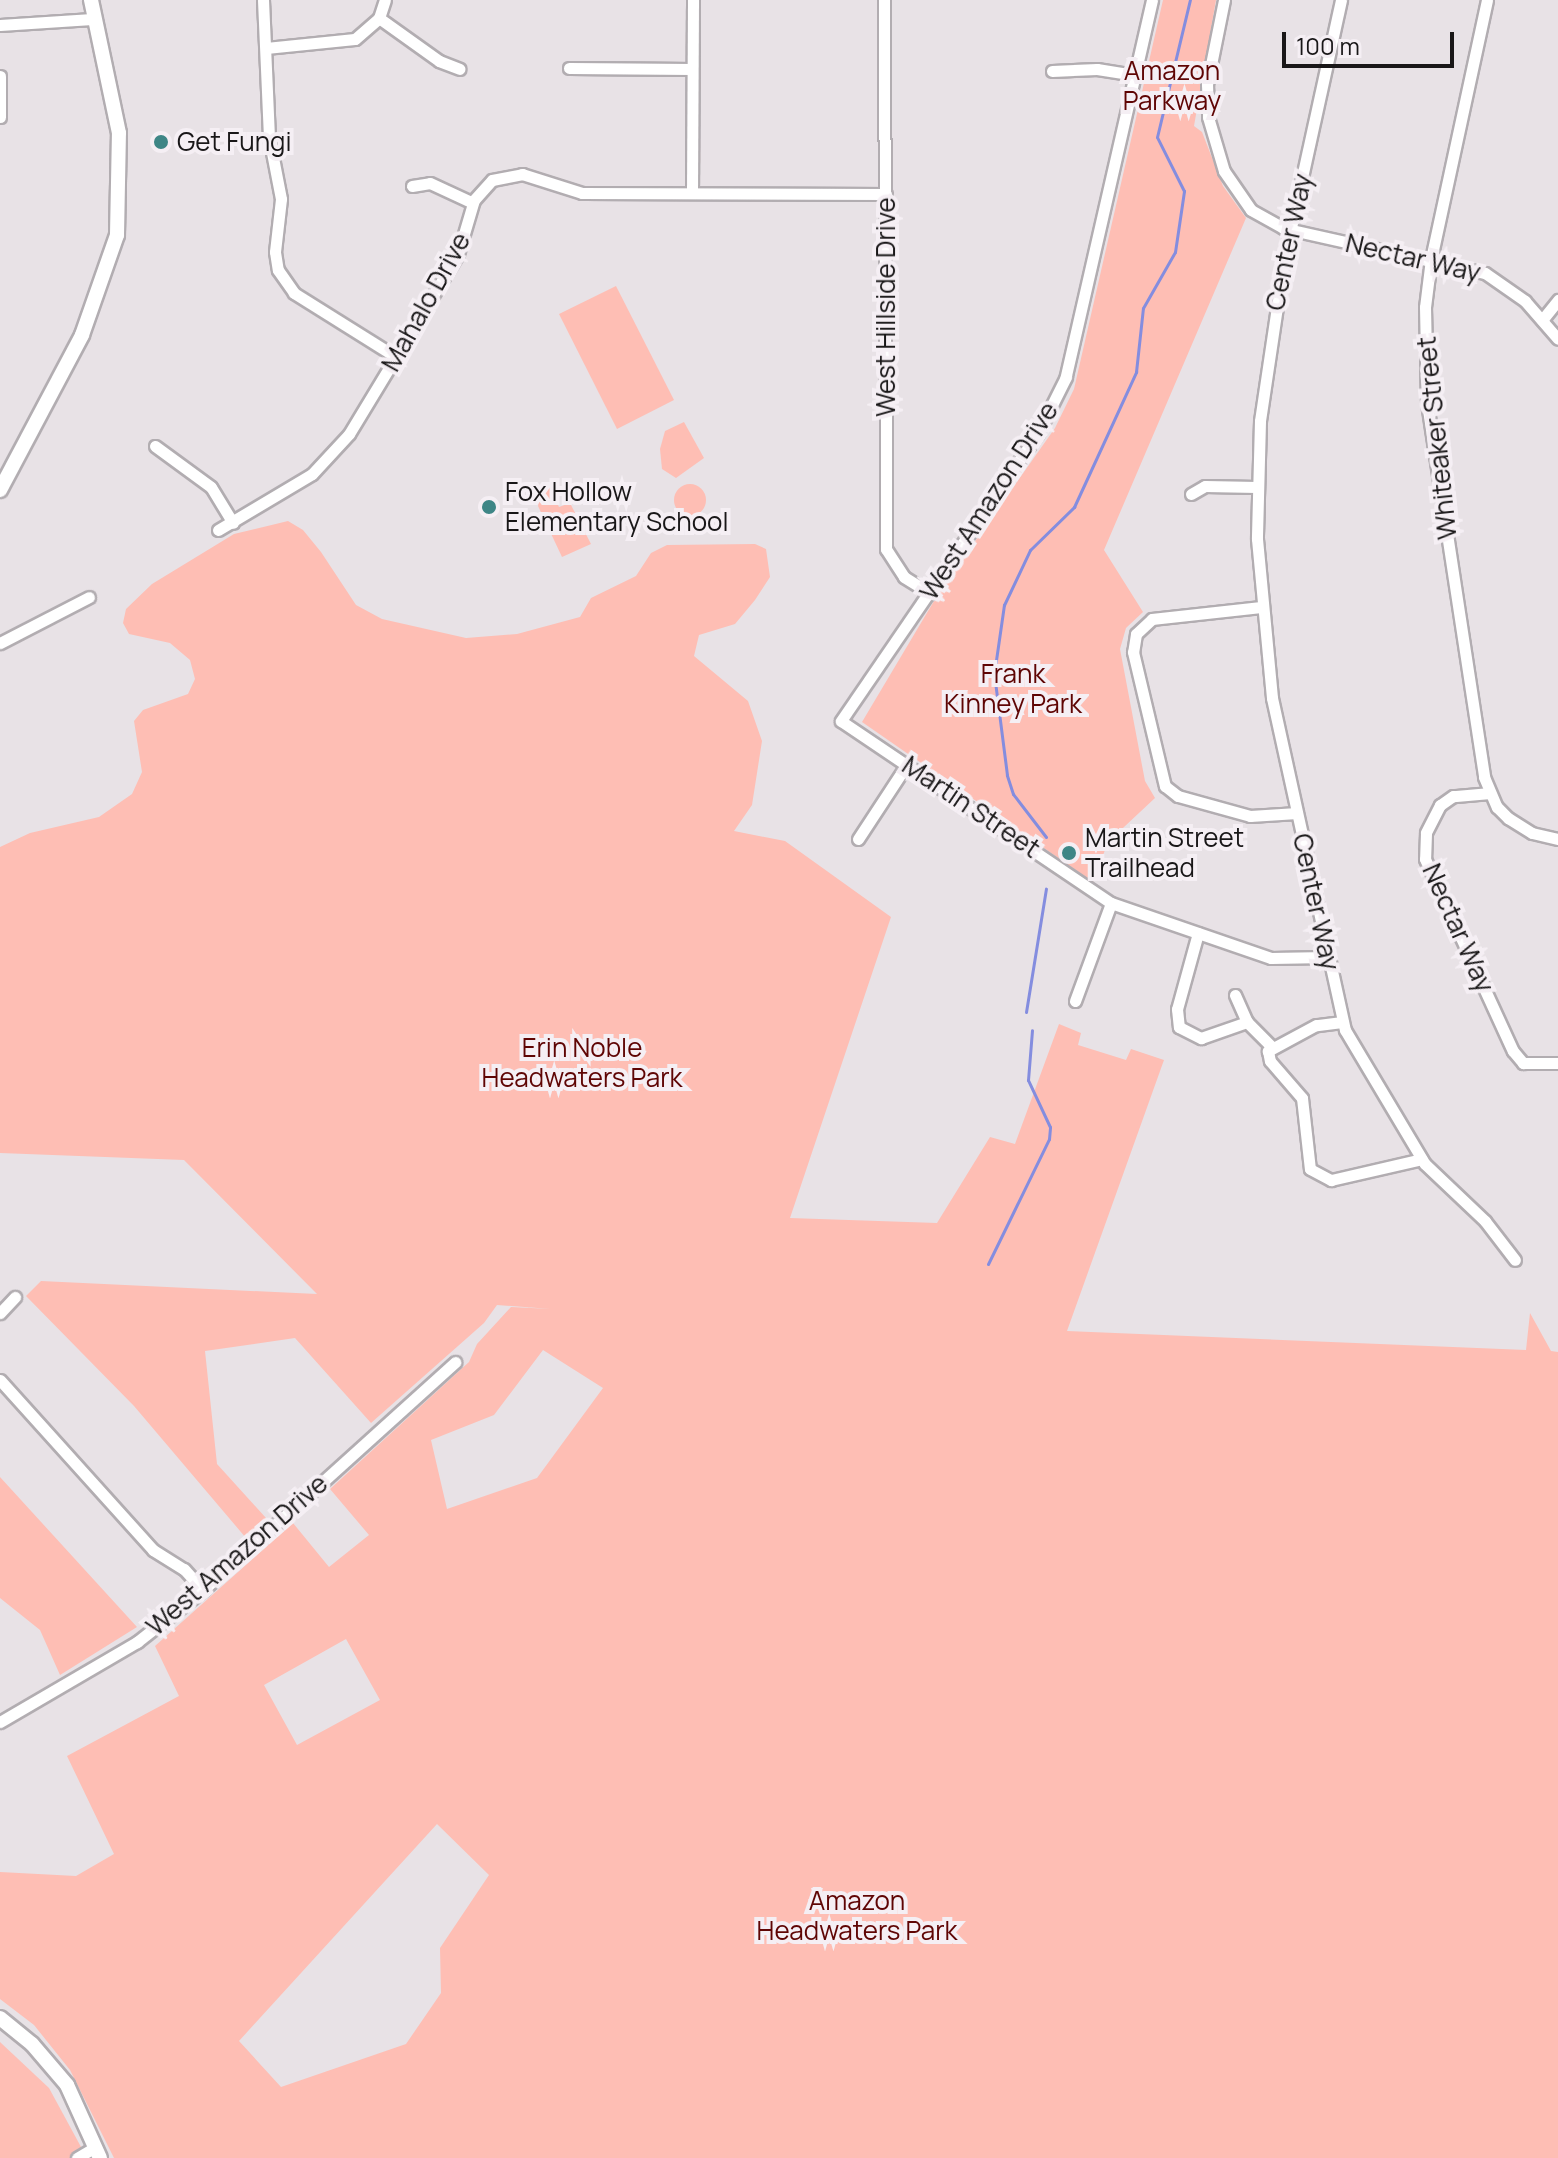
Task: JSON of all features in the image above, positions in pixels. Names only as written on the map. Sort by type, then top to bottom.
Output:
[{"type":"main road","points":[[0,490],[82,335],[117,235],[119,133],[92,19],[91,0]]},
{"type":"main road","points":[[0,2018],[32,2044],[67,2085],[98,2153]]},
{"type":"street","points":[[263,0],[269,137],[281,199],[275,252],[281,277],[294,293],[396,357]]},
{"type":"street","points":[[266,48],[345,43],[379,18],[385,0]]},
{"type":"street","points":[[692,193],[693,0]]},
{"type":"street","name":"West Hillside Drive","points":[[884,0],[886,549],[904,577],[930,593]]},
{"type":"street","name":"West Amazon Drive","points":[[841,721],[1038,433],[1066,377],[1152,0]]},
{"type":"street","name":"Nectar Way","points":[[1224,0],[1207,84],[1212,135],[1240,197],[1264,220],[1291,230],[1485,273],[1525,301],[1558,339]]},
{"type":"street","name":"Center Way","points":[[1341,0],[1267,357],[1257,487],[1261,607],[1272,698],[1342,1022],[1422,1159],[1485,1221],[1515,1260]]},
{"type":"street","name":"Whiteaker Street","points":[[1487,0],[1431,259],[1425,307],[1427,403],[1490,793]]},
{"type":"street","points":[[379,18],[460,69]]},
{"type":"street","points":[[0,25],[92,19]]},
{"type":"street","points":[[569,68],[692,69]]},
{"type":"street","points":[[1052,71],[1097,69],[1136,75]]},
{"type":"street","points":[[0,76],[0,117]]},
{"type":"street","name":"Mahalo Drive","points":[[218,530],[325,462],[396,357],[458,254],[473,203],[484,186],[512,173],[582,193],[886,194]]},
{"type":"street","points":[[412,186],[430,183],[473,203]]},
{"type":"street","points":[[1542,320],[1558,300]]},
{"type":"street","points":[[155,446],[211,487],[233,523]]},
{"type":"street","points":[[1191,494],[1205,486],[1257,487]]},
{"type":"street","points":[[0,643],[89,597]]},
{"type":"street","points":[[1261,607],[1152,619],[1136,634],[1133,652],[1165,786],[1178,796],[1250,816],[1297,813]]},
{"type":"street","name":"Martin Street","points":[[841,721],[1111,903],[1271,958],[1327,957]]},
{"type":"street","points":[[858,839],[907,764]]},
{"type":"street","points":[[1490,793],[1520,826],[1558,839]]},
{"type":"street","name":"Nectar Way","points":[[1490,793],[1453,796],[1440,805],[1426,833],[1425,859],[1513,1051],[1523,1063],[1558,1063]]},
{"type":"street","points":[[1075,1001],[1111,903]]},
{"type":"street","points":[[1198,933],[1177,1009],[1179,1027],[1201,1038],[1247,1022]]},
{"type":"street","points":[[1235,995],[1247,1022],[1271,1046]]},
{"type":"street","points":[[1271,1046],[1316,1025],[1342,1022]]},
{"type":"street","points":[[1271,1046],[1268,1058],[1302,1098],[1306,1159],[1316,1175],[1337,1179],[1422,1159]]},
{"type":"street","points":[[0,1313],[15,1297]]},
{"type":"street","name":"West Amazon Drive","points":[[0,1722],[137,1642],[203,1590],[455,1362]]},
{"type":"street","points":[[0,1380],[153,1550],[184,1569],[203,1590]]},
{"type":"street","points":[[77,2158],[98,2153]]},
{"type":"green space","name":"Frank Kinney Park","points":[[1163,0],[1216,0],[1194,126],[1202,132],[1223,186],[1246,218],[1104,550],[1143,612],[1126,628],[1120,649],[1145,781],[1155,798],[1108,842],[1093,882],[862,722],[940,591],[1055,428],[1074,389]]},
{"type":"green space","points":[[616,286],[674,400],[617,429],[559,314]]},
{"type":"green space","points":[[684,422],[704,458],[676,478],[662,469],[660,449],[665,431]]},
{"type":"green space","points":[[690,484],[701,489],[706,500],[701,511],[690,516],[679,511],[674,500],[679,489]]},
{"type":"green space","points":[[549,486],[559,507],[570,503],[591,544],[562,557],[538,506],[541,490]]},
{"type":"green space","points":[[288,521],[303,530],[321,552],[356,605],[382,619],[466,638],[517,634],[580,617],[591,598],[636,576],[651,553],[667,545],[755,544],[766,549],[770,577],[755,600],[735,624],[699,635],[694,656],[748,701],[762,741],[752,805],[734,831],[785,841],[891,917],[790,1218],[937,1223],[990,1137],[1015,1144],[1059,1024],[1081,1033],[1078,1045],[1126,1060],[1131,1049],[1164,1060],[1067,1331],[1526,1350],[1530,1313],[1551,1351],[1558,1352],[1558,2158],[114,2158],[70,2070],[34,2025],[0,1999],[0,1872],[76,1876],[114,1854],[67,1756],[179,1696],[155,1646],[293,1523],[329,1567],[369,1535],[330,1489],[469,1362],[477,1344],[511,1307],[551,1309],[497,1305],[484,1323],[371,1423],[295,1338],[205,1351],[217,1464],[266,1518],[246,1538],[134,1406],[26,1296],[41,1281],[317,1294],[184,1160],[0,1153],[0,847],[30,833],[99,817],[132,794],[142,772],[134,721],[143,710],[188,694],[195,679],[190,660],[170,643],[129,634],[123,623],[126,609],[152,584],[234,534]],"holes":[[[543,1350],[603,1388],[537,1478],[447,1509],[431,1440],[494,1415]],[[346,1639],[380,1700],[297,1745],[264,1685]],[[437,1824],[489,1875],[440,1948],[441,1993],[406,2044],[281,2087],[239,2041]]]},
{"type":"green space","points":[[0,1477],[137,1627],[60,1675],[40,1630],[0,1598]]},
{"type":"green space","points":[[0,2042],[49,2088],[87,2158],[0,2158]]},
{"type":"waterway","points":[[1046,837],[1013,794],[1007,775],[994,674],[1004,605],[1030,550],[1074,507],[1136,372],[1143,308],[1175,252],[1184,191],[1157,137],[1190,0]]},
{"type":"waterway","points":[[1026,1012],[1046,889]]},
{"type":"waterway","points":[[988,1264],[1049,1139],[1050,1127],[1028,1080],[1032,1030]]},
{"type":"place","name":"Get Fungi","points":[[161,142]]},
{"type":"place","name":"Fox Hollow Elementary School","points":[[489,507]]},
{"type":"place","name":"Martin Street Trailhead","points":[[1069,853]]},
{"type":"park label","name":"Amazon Parkway","points":[[1172,86]]},
{"type":"park label","name":"Erin Noble Headwaters Park","points":[[582,1063]]},
{"type":"park label","name":"Amazon Headwaters Park","points":[[857,1916]]}]
